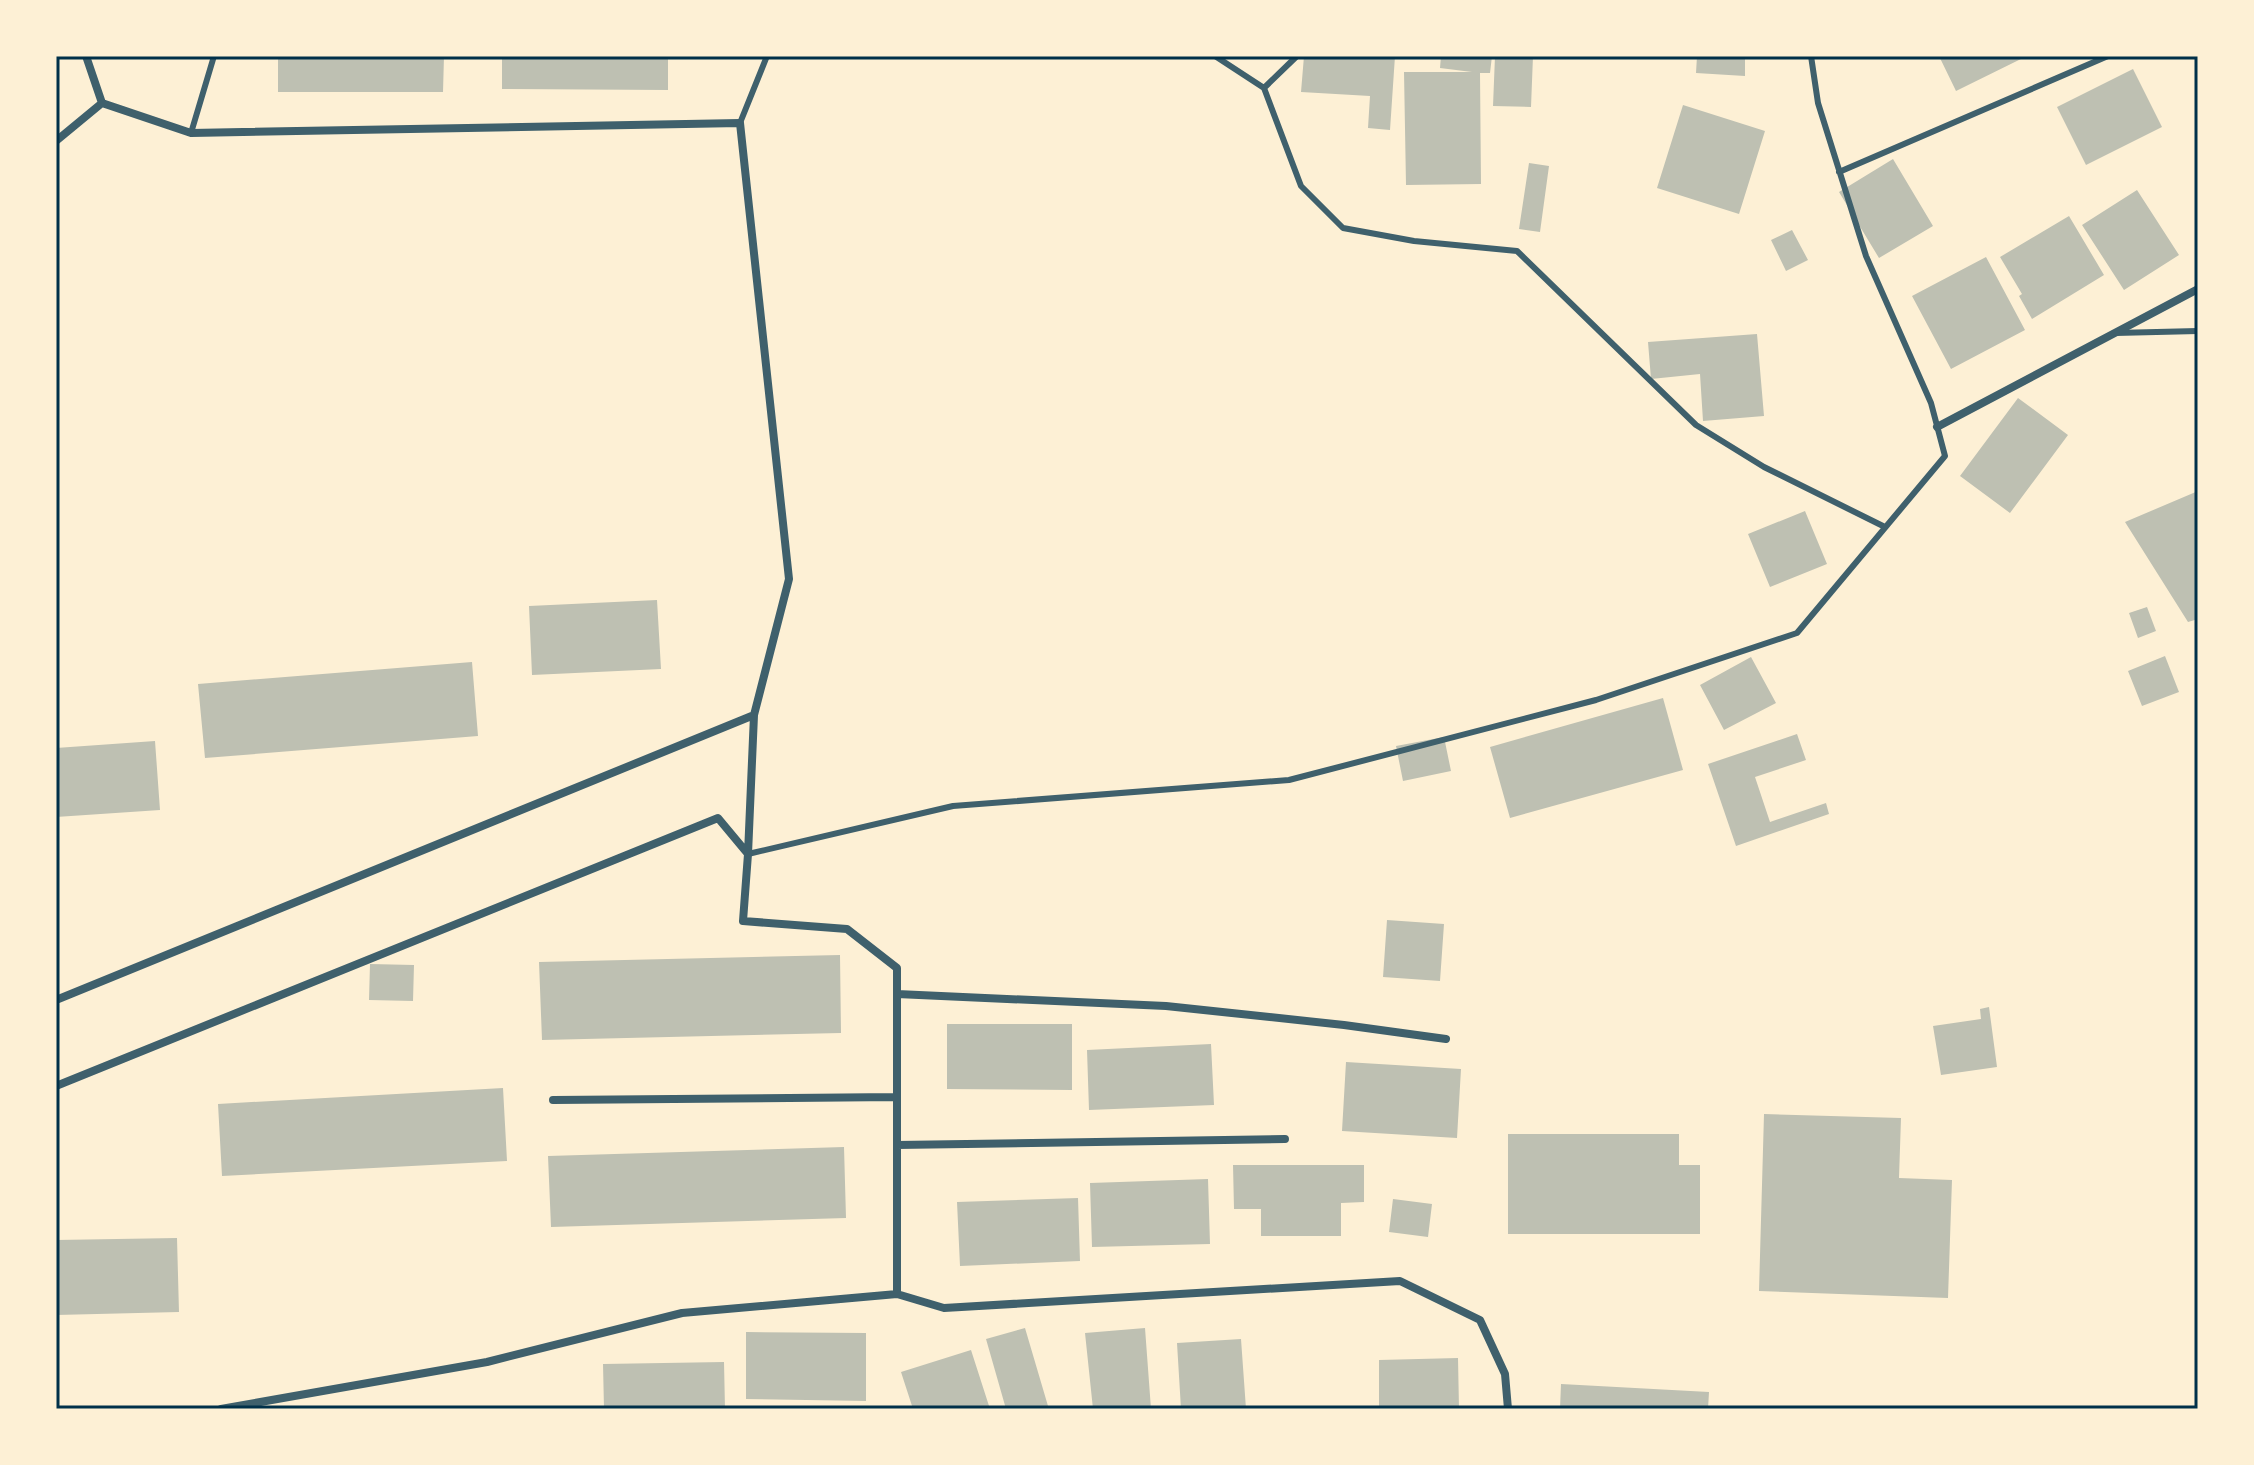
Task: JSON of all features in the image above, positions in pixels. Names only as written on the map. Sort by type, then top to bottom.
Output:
[{"type":"street","points":[[86,56],[102,103]]},
{"type":"street","points":[[102,103],[191,133],[740,123],[789,579],[754,715],[743,921],[847,929],[897,968],[897,1294]]},
{"type":"street","points":[[56,141],[102,103]]},
{"type":"street","points":[[1937,427],[2198,289]]},
{"type":"street","points":[[56,1000],[754,715]]},
{"type":"street","points":[[56,1086],[718,818],[748,854]]},
{"type":"street","points":[[897,994],[1166,1006],[1446,1039]]},
{"type":"street","points":[[553,1100],[897,1097]]},
{"type":"street","points":[[897,1145],[1285,1139]]},
{"type":"street","points":[[221,1409],[487,1362],[682,1313],[897,1294],[944,1308],[1400,1281],[1480,1320],[1505,1374],[1508,1409]]},
{"type":"lane","points":[[191,133],[214,56]]},
{"type":"lane","points":[[740,123],[767,56]]},
{"type":"lane","points":[[1215,56],[1264,88],[1301,186],[1343,228],[1414,241],[1517,251],[1696,425],[1764,467],[1885,527]]},
{"type":"lane","points":[[1264,88],[1297,56]]},
{"type":"lane","points":[[748,854],[953,806],[1289,780],[1596,700],[1797,633],[1945,456],[1931,403],[1866,256],[1818,103],[1811,56]]},
{"type":"lane","points":[[1839,172],[2108,56]]},
{"type":"lane","points":[[2112,333],[2198,331]]},
{"type":"building","points":[[278,56],[444,56],[443,92],[278,92]]},
{"type":"building","points":[[502,56],[668,56],[668,90],[502,89]]},
{"type":"building","points":[[1304,56],[1395,56],[1390,130],[1368,128],[1370,96],[1301,92]]},
{"type":"building","points":[[1441,56],[1492,56],[1490,73],[1480,73],[1481,184],[1406,185],[1404,72],[1472,72],[1440,68]]},
{"type":"building","points":[[1495,56],[1533,56],[1531,107],[1493,106]]},
{"type":"building","points":[[1697,56],[1745,56],[1745,76],[1696,73]]},
{"type":"building","points":[[1939,56],[2027,56],[1956,91]]},
{"type":"building","points":[[2133,69],[2162,127],[2086,165],[2057,107]]},
{"type":"building","points":[[1683,105],[1765,131],[1739,214],[1657,188]]},
{"type":"building","points":[[1893,159],[1933,226],[1879,258],[1839,192]]},
{"type":"building","points":[[1529,163],[1549,166],[1540,232],[1519,229]]},
{"type":"building","points":[[2137,190],[2179,255],[2124,290],[2082,225]]},
{"type":"building","points":[[2069,216],[2104,275],[2032,319],[2019,296],[2022,294],[2000,257]]},
{"type":"building","points":[[1792,230],[1808,260],[1786,271],[1771,240]]},
{"type":"building","points":[[1986,257],[2025,330],[1951,369],[1912,296]]},
{"type":"building","points":[[1757,334],[1764,416],[1703,421],[1700,374],[1651,379],[1648,342]]},
{"type":"building","points":[[2018,398],[2068,435],[2010,513],[1960,476]]},
{"type":"building","points":[[2198,491],[2198,619],[2188,622],[2125,522]]},
{"type":"building","points":[[1805,511],[1827,564],[1770,587],[1748,534]]},
{"type":"building","points":[[657,600],[661,669],[532,675],[529,606]]},
{"type":"building","points":[[2147,607],[2156,631],[2138,638],[2129,613]]},
{"type":"building","points":[[2165,656],[2179,692],[2142,706],[2128,671]]},
{"type":"building","points":[[1751,657],[1776,703],[1724,730],[1700,685]]},
{"type":"building","points":[[472,662],[478,736],[205,758],[198,684]]},
{"type":"building","points":[[1663,698],[1683,770],[1510,818],[1490,747]]},
{"type":"building","points":[[1797,734],[1806,760],[1755,777],[1770,822],[1826,803],[1829,814],[1736,846],[1708,764]]},
{"type":"building","points":[[1444,737],[1451,771],[1403,781],[1396,746]]},
{"type":"building","points":[[155,741],[160,810],[56,817],[56,748]]},
{"type":"building","points":[[1387,920],[1444,924],[1440,981],[1383,977]]},
{"type":"building","points":[[840,955],[841,1033],[542,1040],[539,962]]},
{"type":"building","points":[[370,964],[414,965],[413,1001],[369,1000]]},
{"type":"building","points":[[1989,1007],[1997,1067],[1941,1075],[1933,1026],[1981,1019],[1980,1009]]},
{"type":"building","points":[[947,1024],[1072,1024],[1072,1090],[947,1089]]},
{"type":"building","points":[[1211,1044],[1214,1105],[1089,1110],[1087,1050]]},
{"type":"building","points":[[1346,1062],[1461,1069],[1457,1138],[1342,1131]]},
{"type":"building","points":[[503,1088],[507,1161],[222,1176],[218,1104]]},
{"type":"building","points":[[1764,1114],[1901,1118],[1899,1178],[1952,1180],[1948,1298],[1759,1291]]},
{"type":"building","points":[[1508,1134],[1679,1134],[1679,1165],[1700,1165],[1700,1234],[1508,1234]]},
{"type":"building","points":[[844,1147],[846,1218],[551,1227],[548,1156]]},
{"type":"building","points":[[1233,1165],[1364,1165],[1364,1202],[1341,1203],[1341,1236],[1261,1236],[1261,1209],[1234,1209]]},
{"type":"building","points":[[1208,1179],[1210,1244],[1092,1247],[1090,1183]]},
{"type":"building","points":[[1078,1198],[1080,1261],[960,1266],[957,1202]]},
{"type":"building","points":[[1393,1199],[1432,1204],[1428,1237],[1389,1232]]},
{"type":"building","points":[[177,1238],[179,1312],[56,1315],[56,1240]]},
{"type":"building","points":[[1025,1328],[1048,1406],[1006,1409],[986,1339]]},
{"type":"building","points":[[1145,1328],[1151,1409],[1093,1409],[1085,1333]]},
{"type":"building","points":[[746,1332],[866,1333],[866,1401],[746,1399]]},
{"type":"building","points":[[1241,1339],[1246,1409],[1181,1409],[1177,1343]]},
{"type":"building","points":[[971,1350],[990,1409],[913,1409],[901,1372]]},
{"type":"building","points":[[1458,1358],[1459,1409],[1379,1409],[1379,1360]]},
{"type":"building","points":[[724,1362],[725,1409],[604,1409],[603,1364]]},
{"type":"building","points":[[1561,1384],[1709,1392],[1708,1409],[1560,1409]]}]
